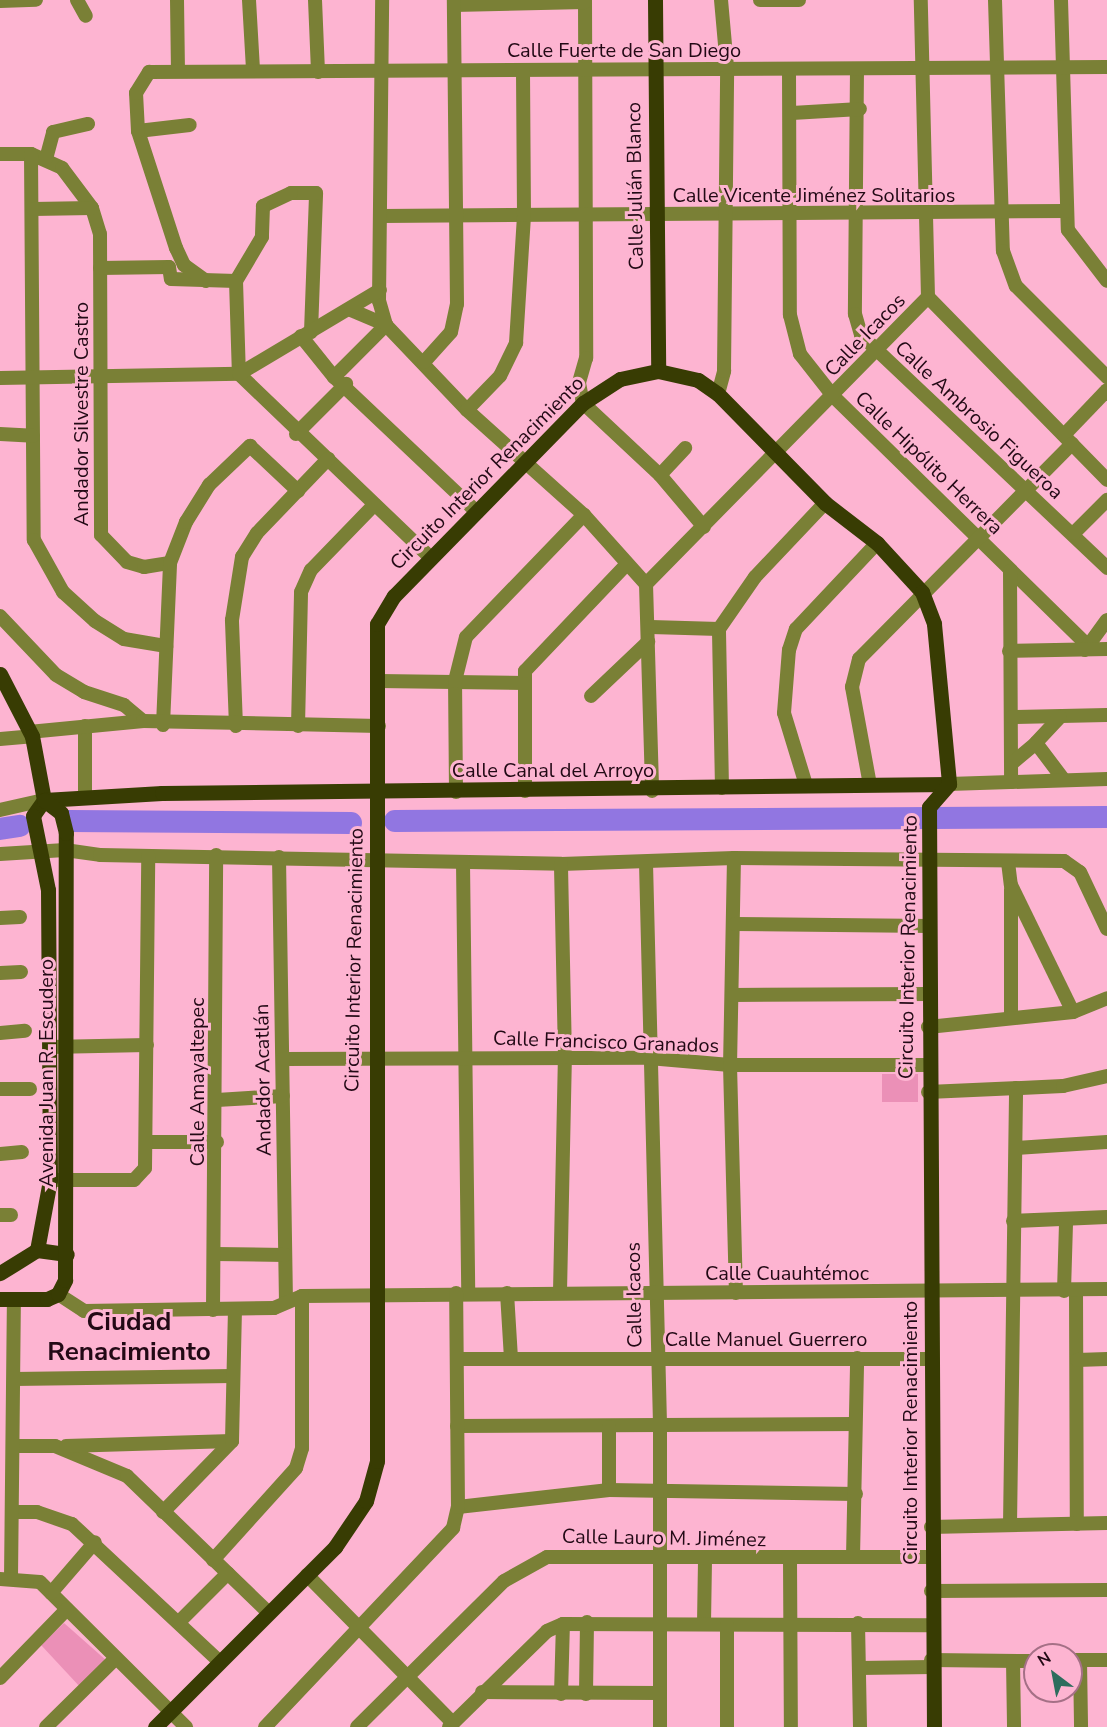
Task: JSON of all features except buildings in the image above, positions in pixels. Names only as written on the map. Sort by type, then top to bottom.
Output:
[{"type":"main road","name":"Calle Julián Blanco","points":[[655,0],[658,371]]},
{"type":"main road","name":"Circuito Interior Renacimiento","points":[[155,1727],[307,1575],[353,1523],[372,1483],[379,1436],[374,1295],[373,1059],[376,789],[379,726],[377,624],[394,596],[524,461],[584,403],[620,379],[658,371],[698,380],[718,394],[825,503],[877,543],[922,592],[934,624],[949,783],[928,807],[930,926],[928,1092],[932,1293],[931,1625],[934,1727]]},
{"type":"main road","name":"Avenida Juan R. Escudero","points":[[0,674],[30,734],[44,800],[61,813],[65,850],[69,1179],[67,1254],[58,1294]]},
{"type":"main road","name":"Calle Canal del Arroyo","points":[[44,800],[86,796],[376,789],[456,792],[652,791],[807,785],[949,783]]},
{"type":"main road","name":"Avenida Juan R. Escudero","points":[[37,1250],[50,1180],[48,890],[37,850],[33,816],[44,800]]},
{"type":"main road","points":[[46,1211],[68,1212]]},
{"type":"main road","points":[[0,1273],[37,1250],[67,1254]]},
{"type":"main road","points":[[7,1299],[58,1294]]},
{"type":"street","points":[[0,1],[36,0]]},
{"type":"street","points":[[77,0],[86,16]]},
{"type":"street","points":[[177,0],[178,70]]},
{"type":"street","points":[[249,0],[253,69]]},
{"type":"street","points":[[315,0],[318,72]]},
{"type":"street","points":[[296,434],[386,325],[380,290],[382,0]]},
{"type":"street","points":[[718,394],[724,371],[726,215],[727,68],[721,0]]},
{"type":"street","points":[[760,0],[799,0]]},
{"type":"street","name":"Calle Icacos","points":[[645,584],[877,352],[928,297],[926,68],[921,0]]},
{"type":"street","points":[[995,0],[999,68],[999,214],[1003,251],[1016,286],[1107,377]]},
{"type":"street","points":[[1061,0],[1066,68],[1066,211],[1072,242],[1107,281]]},
{"type":"street","points":[[424,362],[455,322],[452,71],[454,3],[585,1],[586,358],[579,383],[584,403],[660,475],[704,527]]},
{"type":"street","name":"Calle Fuerte de San Diego","points":[[138,131],[136,93],[142,76],[178,70],[253,69],[382,74],[727,68],[789,70],[1107,67]]},
{"type":"street","name":"Calle Ambrosio Figueroa","points":[[857,69],[860,109],[856,325],[877,352],[1074,533],[1107,568]]},
{"type":"street","points":[[466,410],[500,376],[516,343],[524,215],[523,70]]},
{"type":"street","name":"Calle Hipólito Herrera","points":[[789,70],[792,113],[790,215],[792,333],[800,354],[833,396],[978,535],[1085,647]]},
{"type":"street","points":[[792,113],[860,109]]},
{"type":"street","points":[[0,154],[31,154],[46,159],[53,132],[88,124]]},
{"type":"street","points":[[189,125],[138,131],[176,248],[184,265],[206,281]]},
{"type":"street","points":[[31,154],[34,540],[51,576],[95,621],[124,639],[166,646]]},
{"type":"street","name":"Andador Silvestre Castro","points":[[46,159],[62,168],[92,208],[100,268],[98,377],[101,535],[127,562],[144,567],[170,564]]},
{"type":"street","points":[[431,558],[328,459],[296,434],[239,374],[236,281],[262,237],[263,206],[291,193],[316,193],[306,334],[340,380],[477,512]]},
{"type":"street","points":[[33,209],[92,208]]},
{"type":"street","name":"Calle Vicente Jiménez Solitarios","points":[[382,216],[999,214],[1066,211]]},
{"type":"street","points":[[100,268],[169,267],[171,279],[236,281]]},
{"type":"street","points":[[0,378],[239,374],[351,310],[380,290]]},
{"type":"street","points":[[928,297],[1107,480]]},
{"type":"street","points":[[351,310],[386,325],[424,362],[466,410],[584,515],[645,584],[651,627],[648,642],[652,791]]},
{"type":"street","points":[[870,784],[852,672],[922,592],[1025,490],[1107,390]]},
{"type":"street","points":[[0,434],[33,436]]},
{"type":"street","points":[[163,725],[170,564],[186,522],[209,486],[250,446],[298,491]]},
{"type":"street","points":[[660,475],[685,448]]},
{"type":"street","points":[[236,726],[232,620],[242,557],[328,459]]},
{"type":"street","points":[[1074,533],[1107,500]]},
{"type":"street","points":[[722,788],[718,629],[755,577],[825,503]]},
{"type":"street","points":[[298,726],[301,592],[311,570],[374,505]]},
{"type":"street","points":[[456,792],[455,681],[466,637],[584,515]]},
{"type":"street","points":[[807,785],[784,713],[789,650],[796,629],[877,543]]},
{"type":"street","points":[[525,791],[525,670],[626,565]]},
{"type":"street","points":[[1010,571],[1011,782]]},
{"type":"street","points":[[0,616],[56,675],[84,692],[124,705],[143,721]]},
{"type":"street","points":[[1085,647],[1107,620]]},
{"type":"street","points":[[651,627],[718,629]]},
{"type":"street","points":[[591,696],[648,642]]},
{"type":"street","points":[[1009,651],[1085,647],[1107,649]]},
{"type":"street","points":[[379,681],[525,683]]},
{"type":"street","points":[[1012,717],[1107,715]]},
{"type":"street","points":[[1011,764],[1036,743],[1060,717]]},
{"type":"street","points":[[0,739],[85,726],[143,721],[163,725],[379,726]]},
{"type":"street","points":[[85,726],[86,796]]},
{"type":"street","points":[[1036,743],[1064,780]]},
{"type":"street","name":"Calle Canal del Arroyo","points":[[949,783],[1107,779]]},
{"type":"street","name":"Calle Canal del Arroyo","points":[[0,810],[44,800]]},
{"type":"street","points":[[0,854],[65,850],[148,856],[377,858],[463,863],[561,864],[646,863],[734,858],[929,858],[1074,865],[1107,929]]},
{"type":"street","name":"Calle Amayaltepec","points":[[213,1310],[217,1142],[216,855]]},
{"type":"street","points":[[50,1180],[134,1180],[145,1168],[148,856]]},
{"type":"street","name":"Andador Acatlán","points":[[279,857],[286,1302]]},
{"type":"street","points":[[734,858],[735,924],[730,1065],[736,1293]]},
{"type":"street","points":[[1008,862],[1011,885],[1011,1016]]},
{"type":"street","points":[[265,1727],[360,1630],[453,1528],[458,1508],[457,1359],[462,1293],[467,1058],[463,863]]},
{"type":"street","name":"Calle Icacos","points":[[646,863],[655,1292],[654,1359],[660,1425],[660,1727]]},
{"type":"street","points":[[560,1292],[565,1058],[561,864]]},
{"type":"street","points":[[1011,885],[1073,1012]]},
{"type":"street","points":[[0,918],[20,917]]},
{"type":"street","points":[[735,924],[930,926]]},
{"type":"street","points":[[0,973],[21,972]]},
{"type":"street","points":[[732,995],[929,994]]},
{"type":"street","points":[[928,1027],[1011,1016],[1073,1012],[1107,998]]},
{"type":"street","points":[[0,1033],[26,1031]]},
{"type":"street","points":[[50,1047],[147,1045]]},
{"type":"street","name":"Calle Francisco Granados","points":[[283,1059],[649,1058],[730,1065],[928,1065]]},
{"type":"street","points":[[928,1092],[1063,1086],[1107,1076]]},
{"type":"street","points":[[1010,1525],[1010,1291],[1016,1088]]},
{"type":"street","points":[[0,1089],[30,1089]]},
{"type":"street","points":[[217,1100],[283,1096]]},
{"type":"street","points":[[147,1142],[217,1142]]},
{"type":"street","points":[[1016,1148],[1107,1142]]},
{"type":"street","points":[[0,1154],[22,1152]]},
{"type":"street","points":[[1013,1221],[1066,1222],[1107,1217]]},
{"type":"street","points":[[1066,1222],[1077,1360],[1077,1524]]},
{"type":"street","points":[[214,1254],[285,1255]]},
{"type":"street","name":"Calle Cuauhtémoc","points":[[58,1294],[84,1311],[235,1310],[286,1302],[302,1296],[560,1292],[932,1293],[1107,1289]]},
{"type":"street","points":[[507,1293],[511,1359]]},
{"type":"street","points":[[213,1560],[296,1468],[302,1448],[302,1296]]},
{"type":"street","points":[[7,1299],[14,1379],[12,1512],[5,1579],[29,1577],[51,1593],[186,1727]]},
{"type":"street","points":[[163,1512],[232,1441],[235,1310]]},
{"type":"street","points":[[853,1557],[857,1358]]},
{"type":"street","name":"Calle Manuel Guerrero","points":[[457,1359],[931,1359]]},
{"type":"street","points":[[1077,1360],[1107,1359]]},
{"type":"street","points":[[14,1379],[233,1376]]},
{"type":"street","points":[[457,1426],[855,1424]]},
{"type":"street","points":[[609,1427],[609,1490]]},
{"type":"street","points":[[13,1446],[232,1441]]},
{"type":"street","points":[[55,1446],[127,1476],[269,1613]]},
{"type":"street","points":[[458,1508],[609,1490],[856,1494]]},
{"type":"street","points":[[12,1512],[56,1516],[95,1542],[219,1661]]},
{"type":"street","points":[[931,1527],[1107,1523]]},
{"type":"street","points":[[51,1593],[95,1542]]},
{"type":"street","name":"Calle Lauro M. Jiménez","points":[[357,1727],[406,1677],[524,1566],[547,1557],[790,1559],[931,1557]]},
{"type":"street","points":[[704,1624],[705,1559]]},
{"type":"street","points":[[790,1559],[791,1727]]},
{"type":"street","points":[[178,1622],[228,1573]]},
{"type":"street","points":[[307,1575],[451,1725],[482,1692],[547,1631],[563,1624],[587,1622],[931,1625]]},
{"type":"street","points":[[931,1591],[1107,1590]]},
{"type":"street","points":[[0,1678],[67,1610]]},
{"type":"street","points":[[586,1694],[587,1622]]},
{"type":"street","points":[[858,1623],[860,1727]]},
{"type":"street","points":[[561,1694],[563,1624]]},
{"type":"street","points":[[727,1625],[727,1727]]},
{"type":"street","points":[[46,1727],[116,1658]]},
{"type":"street","points":[[1083,1660],[1107,1660]]},
{"type":"street","points":[[1013,1661],[1014,1727]]},
{"type":"street","points":[[859,1668],[932,1663],[1023,1661]]},
{"type":"street","points":[[482,1692],[660,1693]]},
{"type":"street","points":[[1079,1703],[1081,1727]]},
{"type":"shaded area","points":[[882,1074],[918,1074],[918,1102],[882,1102]]},
{"type":"shaded area","points":[[64,1623],[107,1661],[81,1688],[41,1645]]},
{"type":"waterway","points":[[395,821],[1107,817]]},
{"type":"waterway","points":[[68,821],[351,823]]},
{"type":"waterway","points":[[0,829],[20,826]]},
{"type":"district","name":"Ciudad Renacimiento","points":[[129,1337]]}]
